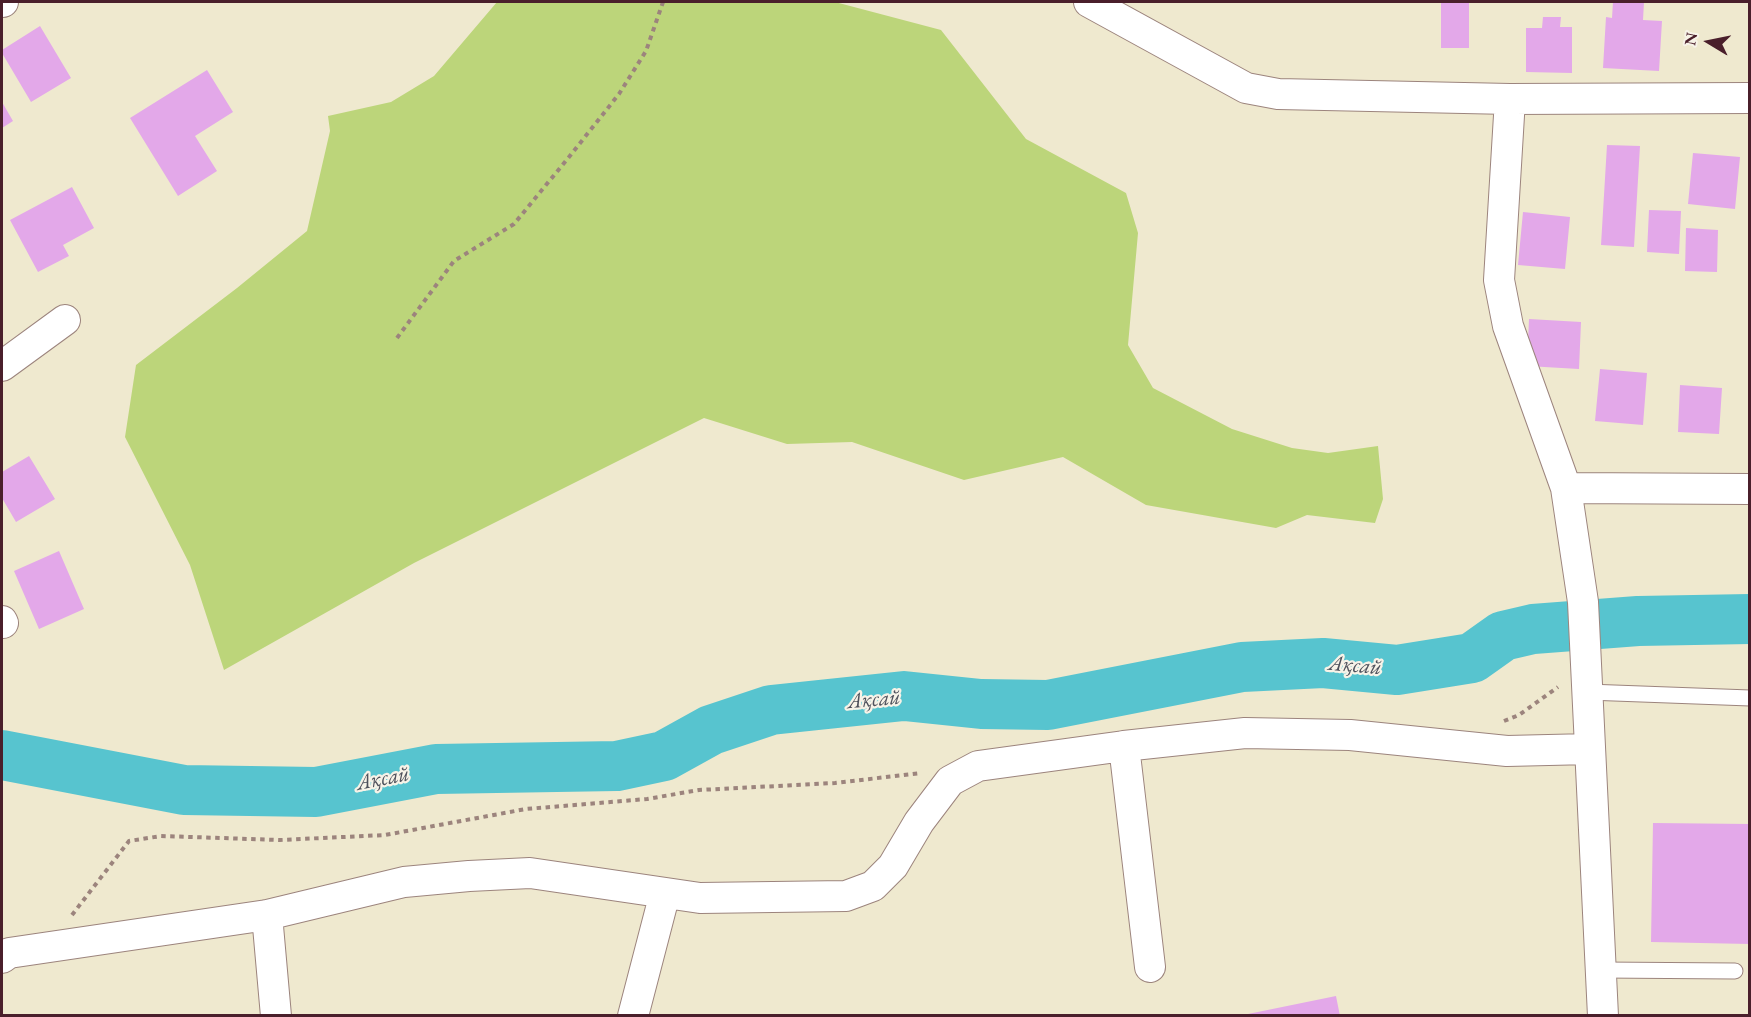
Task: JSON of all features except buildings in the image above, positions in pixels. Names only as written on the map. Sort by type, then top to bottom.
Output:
[{"type":"street","points":[[1089,2],[1246,88],[1278,94],[1510,99],[1749,98]]},
{"type":"street","points":[[1510,99],[1499,280],[1508,326],[1566,488],[1583,602],[1603,1016]]},
{"type":"street","points":[[2,366],[65,320]]},
{"type":"street","points":[[1566,488],[1749,489]]},
{"type":"street","points":[[2,958],[9,953],[267,915],[404,882],[469,876],[530,873],[700,898],[846,896],[873,886],[893,866],[919,822],[950,781],[978,766],[1124,746],[1245,733],[1350,735],[1507,752],[1590,749]]},
{"type":"street","points":[[1124,746],[1150,967]]},
{"type":"street","points":[[633,1016],[665,893]]},
{"type":"street","points":[[267,915],[276,1016]]},
{"type":"lane","points":[[1587,692],[1749,698]]},
{"type":"lane","points":[[1600,970],[1735,972]]},
{"type":"path","points":[[397,338],[454,261],[514,224],[576,148],[618,94],[646,51],[663,2]]},
{"type":"path","points":[[1500,722],[1519,716],[1556,689],[1585,647]]},
{"type":"path","points":[[47,948],[129,841],[161,836],[280,840],[385,835],[526,809],[647,799],[699,790],[835,783],[919,772],[950,781]]},
{"type":"green space","points":[[497,2],[835,2],[941,30],[1026,139],[1126,193],[1138,233],[1128,345],[1153,388],[1232,429],[1292,448],[1328,453],[1378,446],[1383,499],[1375,523],[1307,515],[1276,528],[1146,505],[1063,457],[964,480],[852,442],[787,444],[704,418],[414,563],[224,670],[190,565],[125,437],[136,365],[307,231],[330,131],[328,116],[391,102],[434,76]]},
{"type":"waterway","name":"Ақсай","points":[[2,755],[184,790],[316,792],[436,769],[617,766],[664,756],[711,730],[771,710],[904,696],[981,704],[1048,705],[1242,667],[1323,663],[1397,670],[1472,658],[1503,636],[1533,629],[1638,621],[1750,619]]}]
